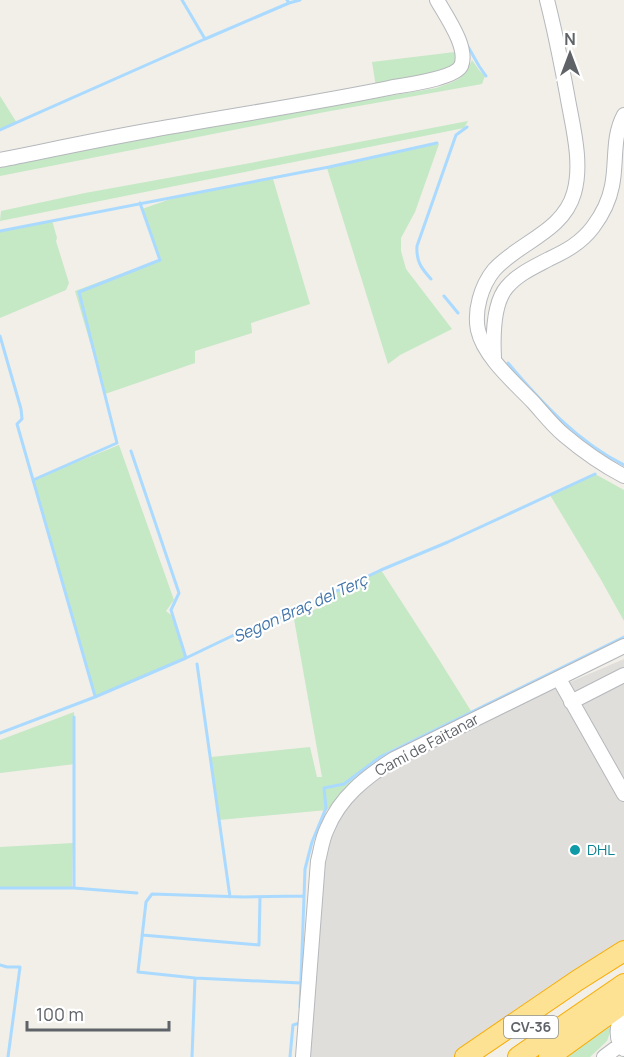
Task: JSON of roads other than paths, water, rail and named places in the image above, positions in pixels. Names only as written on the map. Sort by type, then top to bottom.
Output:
[{"type":"highway","points":[[465,1057],[624,951]]},
{"type":"highway","name":"CV-36","points":[[486,1057],[624,961]]},
{"type":"highway","name":"CV-36","points":[[518,1057],[624,984]]},
{"type":"highway","points":[[549,1057],[624,1003]]},
{"type":"street","points":[[0,160],[150,130],[375,91],[453,74],[460,67],[463,55],[461,44],[436,0]]},
{"type":"street","points":[[547,0],[575,139],[577,175],[574,193],[566,211],[550,228],[524,245],[493,271],[481,294],[477,317],[478,331],[494,360],[562,434],[602,464],[624,476]]},
{"type":"street","points":[[494,360],[496,319],[505,289],[515,279],[577,244],[592,229],[608,202],[618,127],[624,115]]},
{"type":"street","name":"Camí de Faitanar","points":[[303,1057],[318,861],[326,831],[339,807],[360,782],[394,759],[624,646]]},
{"type":"street","points":[[571,702],[624,675]]},
{"type":"street","points":[[559,679],[624,794]]},
{"type":"street","points":[[604,1057],[622,1047],[617,1033],[624,1003]]},
{"type":"waterway","points":[[182,0],[205,39],[289,3]]},
{"type":"waterway","points":[[287,0],[289,3],[300,0]]},
{"type":"waterway","points":[[0,130],[205,39]]},
{"type":"waterway","points":[[466,43],[486,76]]},
{"type":"waterway","points":[[431,279],[420,264],[417,246],[456,135],[467,127]]},
{"type":"waterway","points":[[0,231],[329,167],[437,143]]},
{"type":"waterway","points":[[33,480],[117,443],[79,292],[160,260],[140,203]]},
{"type":"waterway","points":[[444,296],[458,313]]},
{"type":"waterway","points":[[0,336],[21,409],[22,419],[17,424],[95,696]]},
{"type":"waterway","points":[[508,363],[561,420],[591,445],[624,465]]},
{"type":"waterway","points":[[131,451],[179,593],[171,610],[186,658]]},
{"type":"waterway","name":"Segon Braç del Terç","points":[[0,733],[95,697],[234,635],[267,624],[595,474]]},
{"type":"waterway","points":[[300,1007],[305,869],[312,842],[326,808],[324,788],[344,784],[380,757],[624,637]]},
{"type":"waterway","points":[[197,664],[230,897]]},
{"type":"waterway","points":[[74,717],[74,888]]},
{"type":"waterway","points":[[0,888],[74,888],[137,893]]},
{"type":"waterway","points":[[192,1057],[195,978],[138,972],[146,902],[152,894],[304,896]]},
{"type":"waterway","points":[[142,935],[259,945],[260,897]]},
{"type":"waterway","points":[[0,965],[20,967],[8,1057]]},
{"type":"waterway","points":[[195,978],[301,983]]},
{"type":"waterway","points":[[290,1057],[293,1025],[300,1023]]},
{"type":"place","name":"DHL","points":[[575,850]]}]
